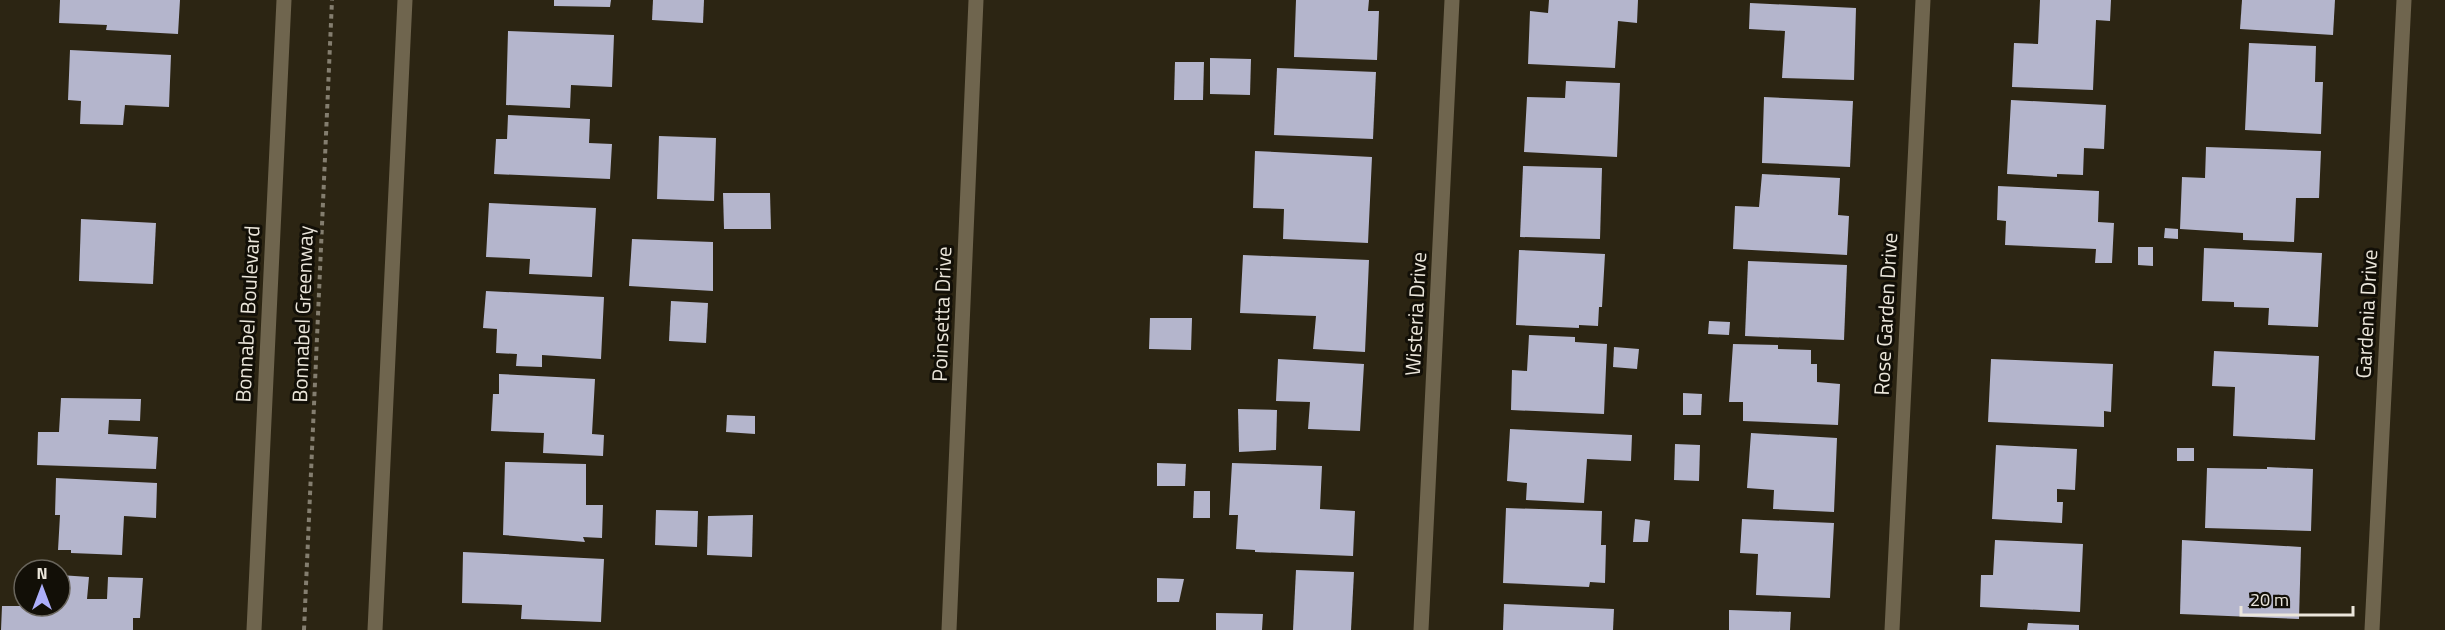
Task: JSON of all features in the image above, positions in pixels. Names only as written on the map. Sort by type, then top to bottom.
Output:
[{"type":"street","name":"Bonnabel Boulevard","points":[[254,630],[284,0]]},
{"type":"street","points":[[375,630],[405,0]]},
{"type":"street","name":"Poinsetta Drive","points":[[949,630],[976,0]]},
{"type":"street","name":"Wisteria Drive","points":[[1421,630],[1452,0]]},
{"type":"street","name":"Rose Garden Drive","points":[[1892,630],[1923,0]]},
{"type":"street","name":"Gardenia Drive","points":[[2372,630],[2404,0]]},
{"type":"path","name":"Bonnabel Greenway","points":[[304,630],[332,0]]},
{"type":"building","points":[[60,0],[180,0],[178,34],[106,30],[107,25],[59,23]]},
{"type":"building","points":[[554,0],[611,0],[610,7],[554,6]]},
{"type":"building","points":[[653,0],[704,0],[703,23],[652,20]]},
{"type":"building","points":[[1296,0],[1369,0],[1368,11],[1379,11],[1377,60],[1294,57]]},
{"type":"building","points":[[1549,0],[1638,0],[1637,23],[1618,21],[1615,68],[1528,64],[1530,11],[1548,13]]},
{"type":"building","points":[[2040,0],[2111,0],[2110,21],[2096,20],[2093,90],[2012,87],[2014,43],[2038,44]]},
{"type":"building","points":[[2242,0],[2335,0],[2333,35],[2240,29]]},
{"type":"building","points":[[1750,3],[1856,8],[1854,80],[1782,78],[1785,31],[1749,29]]},
{"type":"building","points":[[508,31],[614,35],[612,87],[571,85],[570,108],[506,105]]},
{"type":"building","points":[[2249,43],[2316,46],[2315,82],[2323,82],[2321,134],[2245,130]]},
{"type":"building","points":[[70,50],[171,55],[169,107],[125,105],[123,125],[80,124],[81,101],[68,100]]},
{"type":"building","points":[[1210,58],[1251,59],[1250,95],[1210,94]]},
{"type":"building","points":[[1175,62],[1204,62],[1203,100],[1174,100]]},
{"type":"building","points":[[1277,68],[1376,72],[1373,139],[1274,135]]},
{"type":"building","points":[[1566,81],[1620,83],[1617,157],[1524,152],[1527,97],[1565,98]]},
{"type":"building","points":[[1764,97],[1853,101],[1850,167],[1762,163]]},
{"type":"building","points":[[2011,100],[2106,105],[2104,149],[2084,148],[2083,175],[2057,174],[2057,177],[2007,174]]},
{"type":"building","points":[[508,115],[590,119],[589,143],[612,144],[610,179],[494,174],[496,139],[507,139]]},
{"type":"building","points":[[659,136],[716,138],[714,201],[657,199]]},
{"type":"building","points":[[2206,147],[2321,151],[2319,198],[2296,198],[2294,242],[2243,240],[2243,233],[2180,229],[2182,177],[2205,178]]},
{"type":"building","points":[[1255,151],[1372,157],[1368,243],[1283,239],[1284,209],[1253,208]]},
{"type":"building","points":[[1523,166],[1602,168],[1600,239],[1520,237]]},
{"type":"building","points":[[1762,174],[1840,178],[1838,215],[1849,216],[1847,255],[1733,249],[1735,206],[1759,207]]},
{"type":"building","points":[[1998,186],[2099,191],[2098,222],[2114,223],[2112,263],[2095,263],[2096,249],[2005,245],[2006,221],[1997,220]]},
{"type":"building","points":[[723,193],[770,193],[771,229],[724,229]]},
{"type":"building","points":[[489,203],[596,208],[592,277],[529,274],[530,259],[486,257]]},
{"type":"building","points":[[81,219],[156,223],[153,284],[79,281]]},
{"type":"building","points":[[2165,228],[2178,229],[2178,239],[2164,238]]},
{"type":"building","points":[[632,239],[713,242],[713,291],[629,286]]},
{"type":"building","points":[[2138,247],[2153,247],[2153,266],[2138,265]]},
{"type":"building","points":[[2204,248],[2322,253],[2318,327],[2268,325],[2269,308],[2234,307],[2234,302],[2202,301]]},
{"type":"building","points":[[1519,250],[1605,254],[1602,307],[1599,307],[1598,326],[1579,325],[1579,328],[1516,325]]},
{"type":"building","points":[[1243,255],[1369,260],[1365,352],[1313,349],[1316,316],[1240,313]]},
{"type":"building","points":[[1748,261],[1847,265],[1844,340],[1745,336]]},
{"type":"building","points":[[486,291],[604,297],[601,359],[542,355],[542,367],[516,366],[517,354],[496,353],[497,329],[483,328]]},
{"type":"building","points":[[671,301],[708,303],[706,343],[669,341]]},
{"type":"building","points":[[1150,318],[1192,318],[1191,350],[1149,349]]},
{"type":"building","points":[[1709,321],[1730,322],[1729,335],[1708,334]]},
{"type":"building","points":[[1529,335],[1575,337],[1575,342],[1607,344],[1604,414],[1511,410],[1512,370],[1527,371]]},
{"type":"building","points":[[1733,344],[1778,345],[1778,349],[1811,350],[1811,364],[1817,364],[1817,382],[1840,384],[1838,425],[1743,421],[1743,402],[1729,402]]},
{"type":"building","points":[[1614,347],[1639,349],[1637,369],[1613,367]]},
{"type":"building","points":[[2214,351],[2319,356],[2315,440],[2233,436],[2235,387],[2212,386]]},
{"type":"building","points":[[1278,359],[1364,364],[1360,431],[1308,429],[1310,402],[1276,401]]},
{"type":"building","points":[[1991,359],[2113,364],[2111,412],[2104,411],[2104,427],[1988,422]]},
{"type":"building","points":[[499,374],[595,379],[592,434],[604,435],[603,456],[543,453],[544,433],[491,431],[493,394],[499,394]]},
{"type":"building","points":[[1683,393],[1702,394],[1701,415],[1683,415]]},
{"type":"building","points":[[61,398],[141,399],[140,421],[109,420],[108,434],[158,437],[156,469],[37,465],[38,432],[59,432]]},
{"type":"building","points":[[1238,409],[1277,410],[1276,450],[1239,452]]},
{"type":"building","points":[[727,415],[755,416],[755,434],[726,432]]},
{"type":"building","points":[[1510,429],[1632,435],[1631,461],[1587,459],[1584,503],[1526,500],[1527,483],[1507,481]]},
{"type":"building","points":[[1751,433],[1837,438],[1834,512],[1773,509],[1774,490],[1747,488]]},
{"type":"building","points":[[1675,444],[1700,445],[1699,481],[1674,480]]},
{"type":"building","points":[[1996,445],[2077,449],[2075,490],[2057,489],[2057,502],[2063,502],[2062,523],[1992,519]]},
{"type":"building","points":[[2177,448],[2194,448],[2194,461],[2177,461]]},
{"type":"building","points":[[505,462],[586,464],[586,505],[603,505],[602,538],[583,537],[585,542],[503,535]]},
{"type":"building","points":[[1157,463],[1186,464],[1185,486],[1157,486]]},
{"type":"building","points":[[1232,463],[1322,466],[1320,509],[1355,511],[1353,556],[1255,552],[1255,550],[1236,549],[1238,515],[1229,515]]},
{"type":"building","points":[[2267,467],[2313,469],[2311,531],[2205,528],[2207,468],[2267,469]]},
{"type":"building","points":[[56,478],[157,483],[156,518],[124,516],[122,555],[71,553],[71,550],[58,550],[60,515],[55,515]]},
{"type":"building","points":[[1194,491],[1210,491],[1210,518],[1193,518]]},
{"type":"building","points":[[1506,508],[1602,511],[1601,545],[1606,545],[1605,583],[1590,582],[1589,587],[1503,583]]},
{"type":"building","points":[[656,510],[698,511],[697,547],[655,545]]},
{"type":"building","points":[[753,515],[752,557],[707,555],[708,516]]},
{"type":"building","points":[[1635,519],[1650,521],[1648,542],[1633,542]]},
{"type":"building","points":[[1742,519],[1834,523],[1830,598],[1756,595],[1758,554],[1740,553]]},
{"type":"building","points":[[1995,540],[2083,544],[2080,612],[1980,607],[1981,575],[1993,575]]},
{"type":"building","points":[[2182,540],[2301,547],[2299,619],[2180,614]]},
{"type":"building","points":[[463,552],[604,559],[601,622],[521,619],[522,605],[462,603]]},
{"type":"building","points":[[1296,570],[1354,572],[1351,630],[1293,630]]},
{"type":"building","points":[[72,576],[89,577],[87,599],[107,599],[108,577],[143,578],[140,618],[133,618],[133,630],[1,630],[2,606],[12,606],[12,618],[72,618]]},
{"type":"building","points":[[1157,578],[1184,579],[1179,602],[1157,602]]},
{"type":"building","points":[[1504,604],[1614,609],[1613,630],[1503,630]]},
{"type":"building","points":[[1729,610],[1791,612],[1790,630],[1729,630]]},
{"type":"building","points":[[1216,613],[1263,614],[1262,630],[1216,630]]},
{"type":"building","points":[[2028,623],[2079,625],[2079,630],[2027,630]]}]
